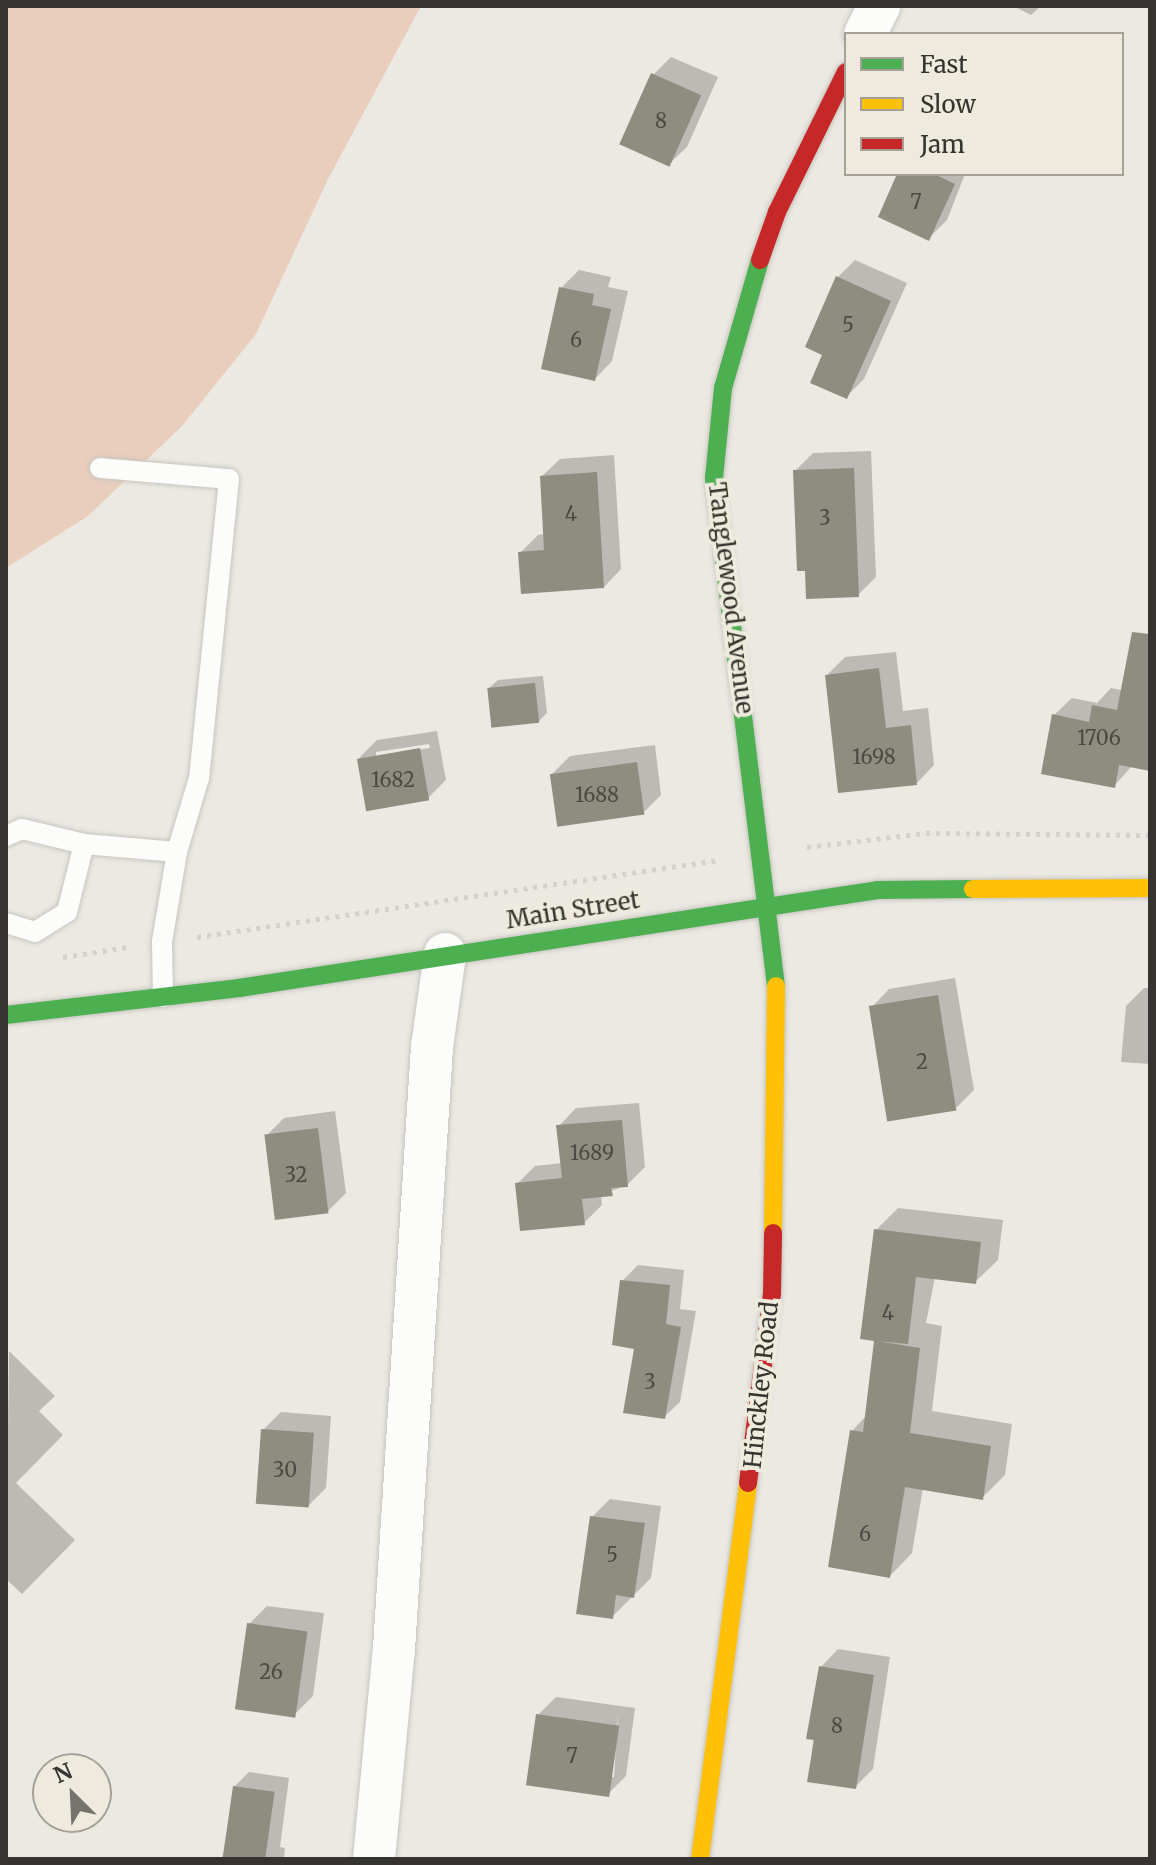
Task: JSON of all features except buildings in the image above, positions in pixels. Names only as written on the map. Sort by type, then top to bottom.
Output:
[{"type":"street","points":[[866,32],[879,6]]},
{"type":"street","name":"Tanglewood Avenue","points":[[770,907],[714,478],[723,388],[740,317],[777,212],[844,76]]},
{"type":"street","name":"Main Street","points":[[6,1015],[163,997],[878,890],[959,886],[1150,888]]},
{"type":"street","name":"Hinckley Road","points":[[700,1859],[772,1293],[776,1016],[770,907]]},
{"type":"street","points":[[374,1859],[394,1649],[432,1047],[445,954]]},
{"type":"lane","points":[[100,468],[229,479],[199,778],[177,852],[162,942],[163,997]]},
{"type":"lane","points":[[6,836],[22,829],[84,844],[177,852]]},
{"type":"lane","points":[[6,923],[35,932],[67,912],[84,844]]},
{"type":"path","points":[[56,958],[692,864]]},
{"type":"shaded area","points":[[6,6],[421,6],[328,179],[256,334],[182,426],[88,516],[6,568]]},
{"type":"traffic: fast","points":[[760,260],[723,388],[714,478],[776,986]]},
{"type":"traffic: fast","points":[[6,1015],[239,988],[878,890],[973,889]]},
{"type":"traffic: slow","points":[[973,889],[1150,888]]},
{"type":"traffic: slow","points":[[773,1233],[776,986]]},
{"type":"traffic: slow","points":[[700,1859],[748,1483]]},
{"type":"traffic: jam","points":[[760,260],[777,212],[844,76]]},
{"type":"traffic: jam","points":[[748,1483],[772,1293],[773,1233]]}]
